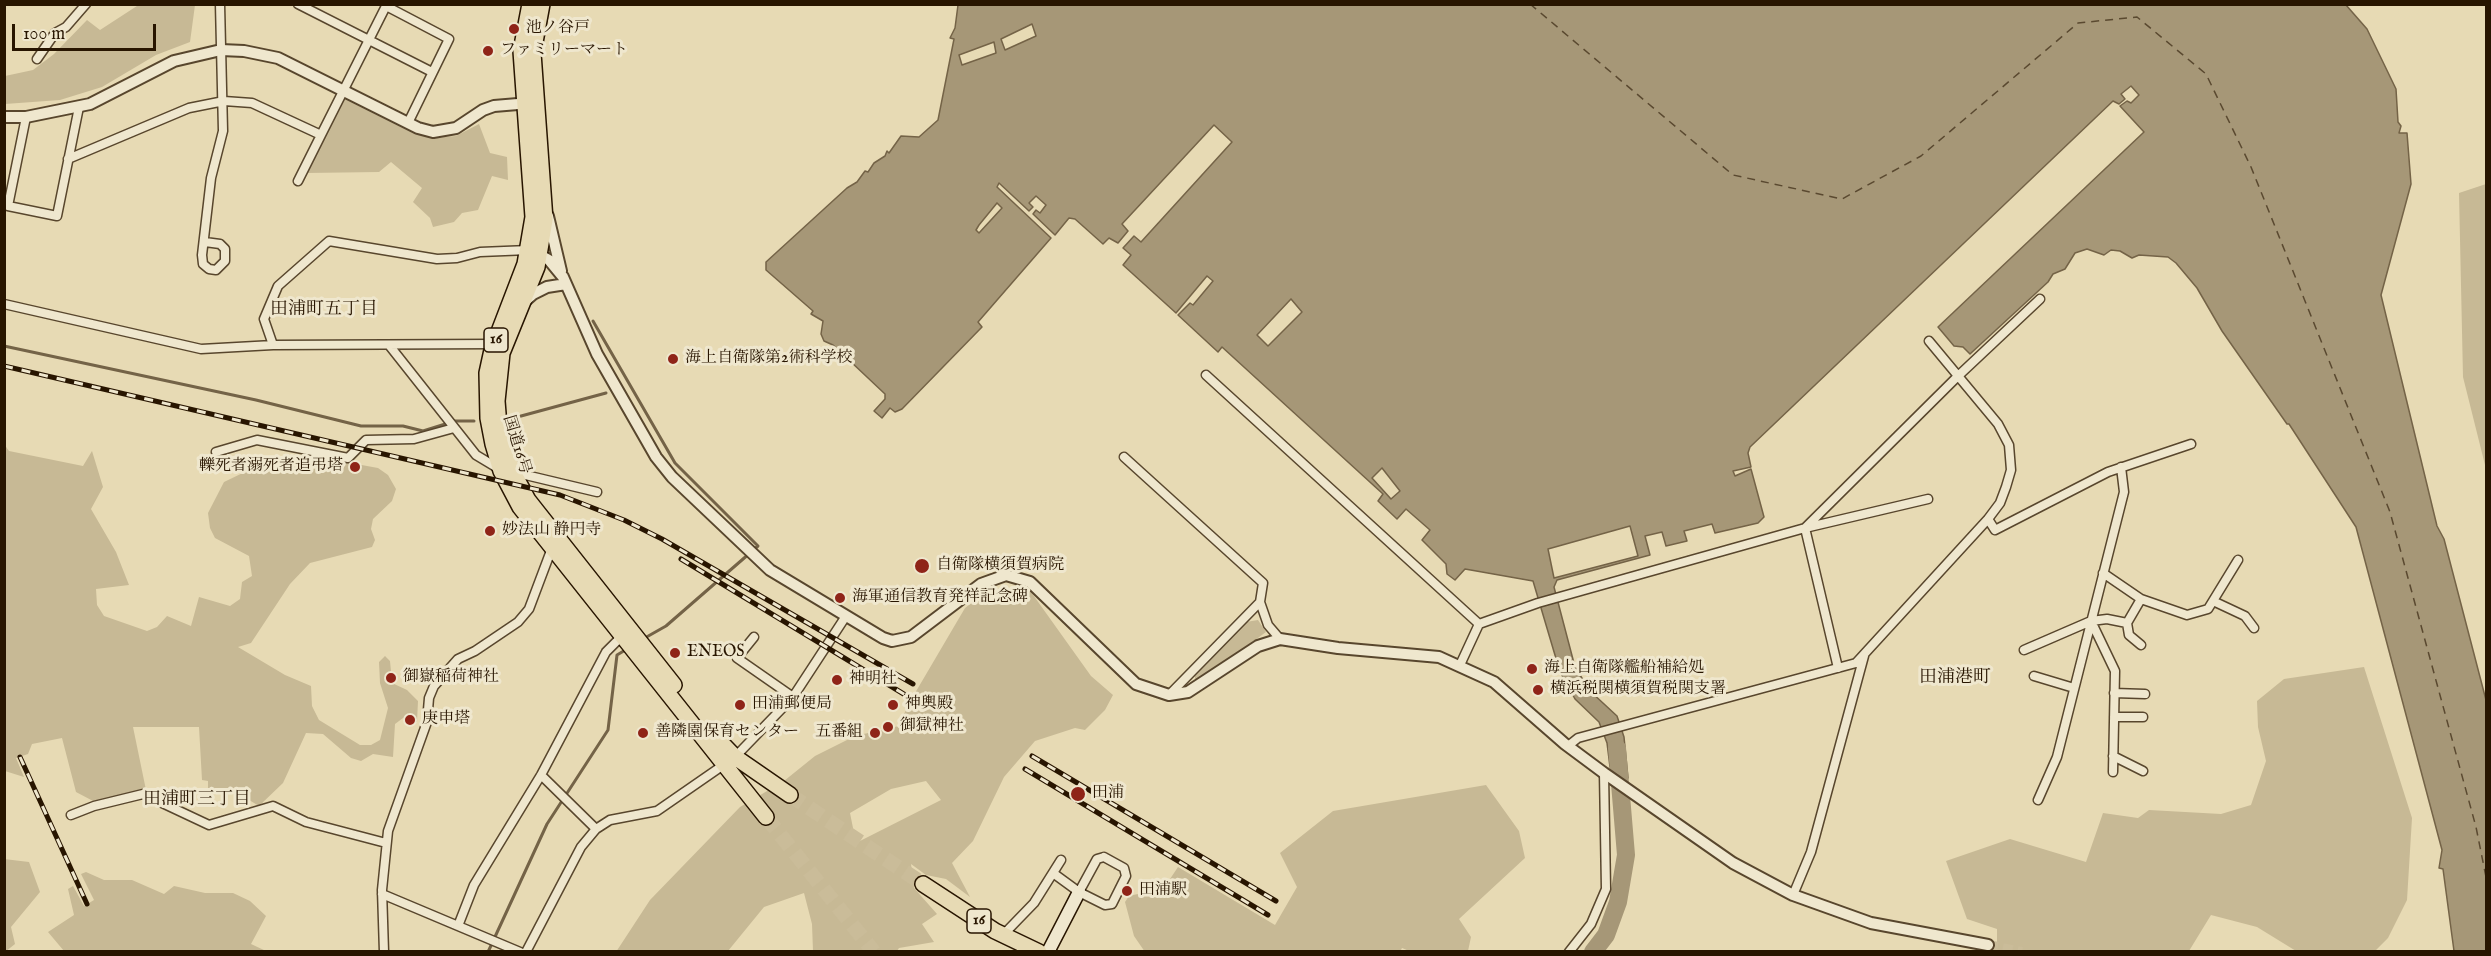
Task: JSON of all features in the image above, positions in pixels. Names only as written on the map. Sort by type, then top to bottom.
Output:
[{"type":"highway","name":"国道16号","points":[[530,4],[521,51],[545,198],[545,220],[488,373],[486,395],[488,418],[520,507],[552,548],[718,741],[766,817]]},
{"type":"highway","name":"国道16号","points":[[500,344],[523,303],[537,267],[534,251],[530,103],[533,53],[542,4]]},
{"type":"highway","name":"国道16号","points":[[507,471],[631,639]]},
{"type":"highway","name":"国道16号","points":[[729,760],[790,795]]},
{"type":"highway","name":"16","points":[[923,885],[1003,935],[1039,951]]},
{"type":"main road","points":[[1048,951],[1079,892]]},
{"type":"street","points":[[37,59],[56,33],[66,27],[86,4]]},
{"type":"street","points":[[205,242],[211,178],[223,131],[220,4]]},
{"type":"street","points":[[298,4],[432,72]]},
{"type":"street","points":[[298,182],[386,6],[449,39],[408,123]]},
{"type":"street","points":[[4,117],[26,117],[79,107],[106,98],[174,61],[221,50],[244,51],[278,58],[408,123],[433,132],[445,132],[456,128],[483,110],[494,106],[530,103]]},
{"type":"street","points":[[68,159],[189,108],[224,101],[252,103],[321,135]]},
{"type":"street","points":[[26,117],[8,206],[57,216],[79,107]]},
{"type":"street","points":[[545,198],[564,280],[597,354],[656,457],[672,477],[770,570],[883,638],[901,640],[911,637],[981,584],[1006,575],[1030,582],[1136,684],[1169,695],[1188,692],[1258,646],[1280,639],[1338,648],[1439,657],[1494,682],[1568,746],[1607,775],[1733,863],[1793,895],[1871,923],[1988,945]]},
{"type":"street","points":[[273,345],[264,319],[278,286],[329,241],[436,259],[457,258],[480,252],[534,251],[564,280]]},
{"type":"street","points":[[523,303],[533,294],[564,280]]},
{"type":"street","points":[[1804,528],[1957,376],[2040,299]]},
{"type":"street","points":[[4,303],[201,349],[273,345],[500,344]]},
{"type":"street","points":[[1568,746],[1578,738],[1856,663],[1988,519],[2000,503],[2011,470],[2009,445],[1998,424],[1929,341]]},
{"type":"street","points":[[388,345],[476,455],[507,471],[597,492]]},
{"type":"street","points":[[1206,375],[1479,624]]},
{"type":"street","points":[[216,452],[257,440],[348,458],[366,440],[414,439],[454,428]]},
{"type":"street","points":[[1988,519],[1995,530],[2121,468],[2191,444]]},
{"type":"street","points":[[1124,457],[1263,583],[1260,602],[1268,625],[1280,639]]},
{"type":"street","points":[[2038,800],[2057,757],[2124,492],[2121,468]]},
{"type":"street","points":[[1460,665],[1479,624],[1538,603],[1804,528],[1928,499]]},
{"type":"street","points":[[1804,528],[1838,668]]},
{"type":"street","points":[[384,951],[382,894],[386,843],[427,722],[429,698],[434,686],[458,659],[475,651],[518,622],[529,609],[552,548]]},
{"type":"street","points":[[2103,573],[2140,599],[2187,615],[2208,609],[2238,560]]},
{"type":"street","points":[[2140,599],[2127,623],[2129,635],[2141,645]]},
{"type":"street","points":[[2213,601],[2245,616],[2254,628]]},
{"type":"street","points":[[1169,695],[1260,602]]},
{"type":"street","points":[[526,951],[581,847],[596,829],[610,820],[657,811],[729,760],[793,697],[846,616]]},
{"type":"street","points":[[2024,650],[2091,621],[2107,619],[2127,623]]},
{"type":"street","points":[[2091,621],[2115,671],[2113,772]]},
{"type":"street","points":[[754,637],[737,658],[793,697]]},
{"type":"street","points":[[458,926],[474,885],[541,775],[606,652],[631,639]]},
{"type":"street","points":[[1793,895],[1811,852],[1864,655]]},
{"type":"street","points":[[2034,676],[2074,688]]},
{"type":"street","points":[[2114,693],[2145,694]]},
{"type":"street","points":[[2114,717],[2143,717]]},
{"type":"street","points":[[2113,756],[2143,771]]},
{"type":"street","points":[[541,775],[596,829]]},
{"type":"street","points":[[1569,951],[1595,918],[1606,889],[1607,775]]},
{"type":"street","points":[[71,815],[94,806],[143,794],[209,825],[273,806],[306,822],[386,843]]},
{"type":"street","points":[[1053,873],[1079,892],[1105,905],[1112,904],[1126,876],[1124,868],[1104,857],[1097,859],[1079,892]]},
{"type":"street","points":[[1003,935],[1023,918],[1061,860]]},
{"type":"street","points":[[382,894],[520,951]]},
{"type":"shaded area","points":[[140,4],[195,5],[190,42],[156,55],[102,87],[60,100],[5,104],[5,76],[33,70],[54,54],[87,20],[100,30]]},
{"type":"shaded area","points":[[958,5],[2346,5],[2367,29],[2396,89],[2398,122],[2401,126],[2399,133],[2407,133],[2411,184],[2381,295],[2437,526],[2444,539],[2486,700],[2486,951],[2454,951],[2443,869],[2439,868],[2442,850],[2356,527],[2289,424],[2222,331],[2197,288],[2176,263],[2168,257],[2139,255],[2132,258],[2120,251],[2111,250],[2104,255],[2087,249],[2075,253],[2065,269],[2053,274],[2048,282],[1970,354],[1963,347],[1954,346],[1938,327],[2144,132],[2120,106],[2127,101],[2131,103],[2139,95],[2131,86],[2121,94],[2125,99],[2119,104],[2113,101],[1750,447],[1748,453],[1751,467],[1733,471],[1735,476],[1751,469],[1764,517],[1758,523],[1715,533],[1712,524],[1684,531],[1687,541],[1666,546],[1662,532],[1645,536],[1650,555],[1557,580],[1554,587],[1575,667],[1590,691],[1617,716],[1624,737],[1628,778],[1610,767],[1607,743],[1599,722],[1575,699],[1560,672],[1533,581],[1465,569],[1455,580],[1447,574],[1446,564],[1422,540],[1430,530],[1406,509],[1397,519],[1378,501],[1383,494],[1222,347],[1218,352],[1178,315],[1190,303],[1193,305],[1213,281],[1207,276],[1176,313],[1123,265],[1131,255],[1123,248],[1134,236],[1141,242],[1232,142],[1214,125],[1122,224],[1128,231],[1118,243],[1109,238],[1103,244],[1075,219],[1069,218],[1055,235],[1033,214],[1036,210],[1040,213],[1046,205],[1036,196],[1029,203],[1033,207],[1029,211],[999,183],[997,187],[1051,238],[978,322],[982,327],[902,409],[895,412],[890,408],[882,418],[874,411],[885,399],[885,394],[833,345],[824,341],[821,334],[823,321],[811,314],[813,311],[766,270],[766,262],[847,188],[857,182],[865,171],[868,172],[874,163],[885,156],[887,151],[889,153],[901,136],[919,137],[938,120],[954,39],[950,38],[955,28]],"holes":[[[1032,24],[1036,36],[1005,50],[1001,39]],[[994,42],[996,53],[962,65],[959,55]],[[997,203],[1002,208],[979,233],[976,230],[979,225]],[[1291,299],[1302,312],[1268,346],[1257,335]],[[1382,468],[1400,491],[1391,499],[1372,478]],[[1630,526],[1638,556],[1554,578],[1548,549]]]},
{"type":"shaded area","points":[[344,94],[392,122],[433,138],[456,136],[479,124],[490,153],[507,157],[508,180],[492,176],[478,210],[462,213],[454,222],[433,227],[430,218],[413,202],[422,188],[391,162],[379,172],[306,173]]},
{"type":"shaded area","points":[[2486,184],[2486,469],[2463,377],[2459,193]]},
{"type":"shaded area","points":[[4,444],[9,451],[83,466],[92,451],[103,487],[91,509],[116,552],[129,585],[96,589],[97,605],[104,616],[147,631],[157,627],[167,616],[191,626],[199,597],[230,606],[240,599],[242,582],[252,576],[249,556],[215,538],[210,528],[208,513],[224,482],[251,469],[286,467],[318,457],[378,468],[388,475],[396,489],[392,501],[373,519],[371,529],[375,540],[372,547],[310,563],[290,584],[251,643],[238,647],[285,675],[311,686],[312,706],[319,720],[360,745],[371,745],[380,740],[388,708],[380,683],[379,662],[385,656],[390,661],[392,683],[407,690],[418,701],[417,722],[403,718],[395,724],[393,757],[373,754],[361,761],[351,758],[323,734],[306,733],[283,783],[259,806],[236,792],[208,788],[208,781],[202,780],[199,727],[133,727],[146,790],[95,802],[76,792],[62,738],[32,744],[28,754],[16,758],[24,777],[5,771]]},
{"type":"shaded area","points":[[992,588],[1031,592],[1091,676],[1113,695],[1105,710],[1085,730],[1075,728],[1035,741],[1004,777],[973,841],[952,863],[970,897],[946,879],[926,875],[911,864],[914,888],[937,914],[922,924],[934,942],[899,948],[897,951],[813,951],[812,924],[804,893],[764,907],[728,951],[616,952],[650,900],[740,807],[784,781],[815,756],[855,736],[899,726],[908,705],[965,608]],"holes":[[[926,781],[941,800],[856,843],[850,813],[891,789]]]},
{"type":"shaded area","points":[[1258,620],[1266,632],[1198,682],[1195,681],[1195,676],[1246,622]]},
{"type":"shaded area","points":[[2364,667],[2412,818],[2407,900],[2388,938],[2375,951],[2296,951],[2257,927],[2211,915],[2189,951],[1997,951],[1997,929],[1967,919],[1946,861],[2010,839],[2086,862],[2103,813],[2138,818],[2149,810],[2221,814],[2251,805],[2266,761],[2258,727],[2257,701],[2284,679]]},
{"type":"shaded area","points":[[1486,785],[1519,831],[1525,858],[1459,919],[1471,937],[1468,951],[1409,951],[1402,948],[1400,952],[1145,952],[1134,936],[1125,902],[1129,896],[1164,888],[1178,867],[1275,925],[1297,887],[1280,853],[1333,811]]},
{"type":"shaded area","points":[[4,859],[29,862],[40,892],[11,927],[15,944],[5,952]]},
{"type":"shaded area","points":[[86,872],[104,880],[132,880],[164,894],[174,886],[205,893],[233,893],[250,901],[266,916],[251,944],[266,951],[64,951],[48,932],[74,915],[68,889],[73,886],[84,906],[94,900],[81,874]]},
{"type":"waterway","points":[[593,321],[675,463],[758,546],[666,626],[643,639]]},
{"type":"waterway","points":[[4,346],[256,400],[361,426],[403,426],[423,431],[455,421],[474,421]]},
{"type":"waterway","points":[[510,419],[606,393]]},
{"type":"waterway","points":[[488,952],[547,824],[608,730],[617,655],[627,649]]},
{"type":"waterway","points":[[1593,952],[1606,935],[1618,902],[1626,855],[1617,748]]},
{"type":"ferry route","points":[[1530,4],[1733,175],[1842,199],[1921,156],[2078,23],[2137,17],[2206,74],[2251,167],[2390,512],[2476,827],[2486,877]]},
{"type":"tunnel","points":[[790,795],[923,884]]},
{"type":"tunnel","points":[[766,817],[874,952]]},
{"type":"tunnel","points":[[1988,945],[2022,952]]},
{"type":"railway","points":[[4,366],[560,495],[624,520],[662,539],[913,684]]},
{"type":"railway","points":[[681,559],[907,696]]},
{"type":"railway","points":[[1032,756],[1276,901]]},
{"type":"railway","points":[[20,757],[87,904]]},
{"type":"railway","points":[[1025,769],[1268,915]]},
{"type":"place","name":"池ノ谷戸","points":[[514,29]]},
{"type":"place","name":"ファミリーマート","points":[[488,51]]},
{"type":"place","name":"海上自衛隊第2術科学校","points":[[673,359]]},
{"type":"place","name":"轢死者溺死者追弔塔","points":[[355,467]]},
{"type":"place","name":"妙法山 静円寺","points":[[490,531]]},
{"type":"place","name":"自衛隊横須賀病院","points":[[922,566]]},
{"type":"place","name":"海軍通信教育発祥記念碑","points":[[840,598]]},
{"type":"place","name":"ENEOS","points":[[675,653]]},
{"type":"place","name":"海上自衛隊艦船補給処","points":[[1532,669]]},
{"type":"place","name":"御嶽稲荷神社","points":[[391,678]]},
{"type":"place","name":"神明社","points":[[837,680]]},
{"type":"place","name":"横浜税関横須賀税関支署","points":[[1538,690]]},
{"type":"place","name":"田浦郵便局","points":[[740,705]]},
{"type":"place","name":"神輿殿","points":[[893,705]]},
{"type":"place","name":"庚申塔","points":[[410,720]]},
{"type":"place","name":"御獄神社","points":[[888,727]]},
{"type":"place","name":"善隣園保育センター","points":[[643,733]]},
{"type":"place","name":"五番組","points":[[875,733]]},
{"type":"place","name":"田浦","points":[[1078,794]]},
{"type":"place","name":"田浦駅","points":[[1127,891]]},
{"type":"district","name":"田浦町五丁目","points":[[324,310]]},
{"type":"district","name":"田浦港町","points":[[1955,678]]},
{"type":"district","name":"田浦町三丁目","points":[[197,800]]}]
